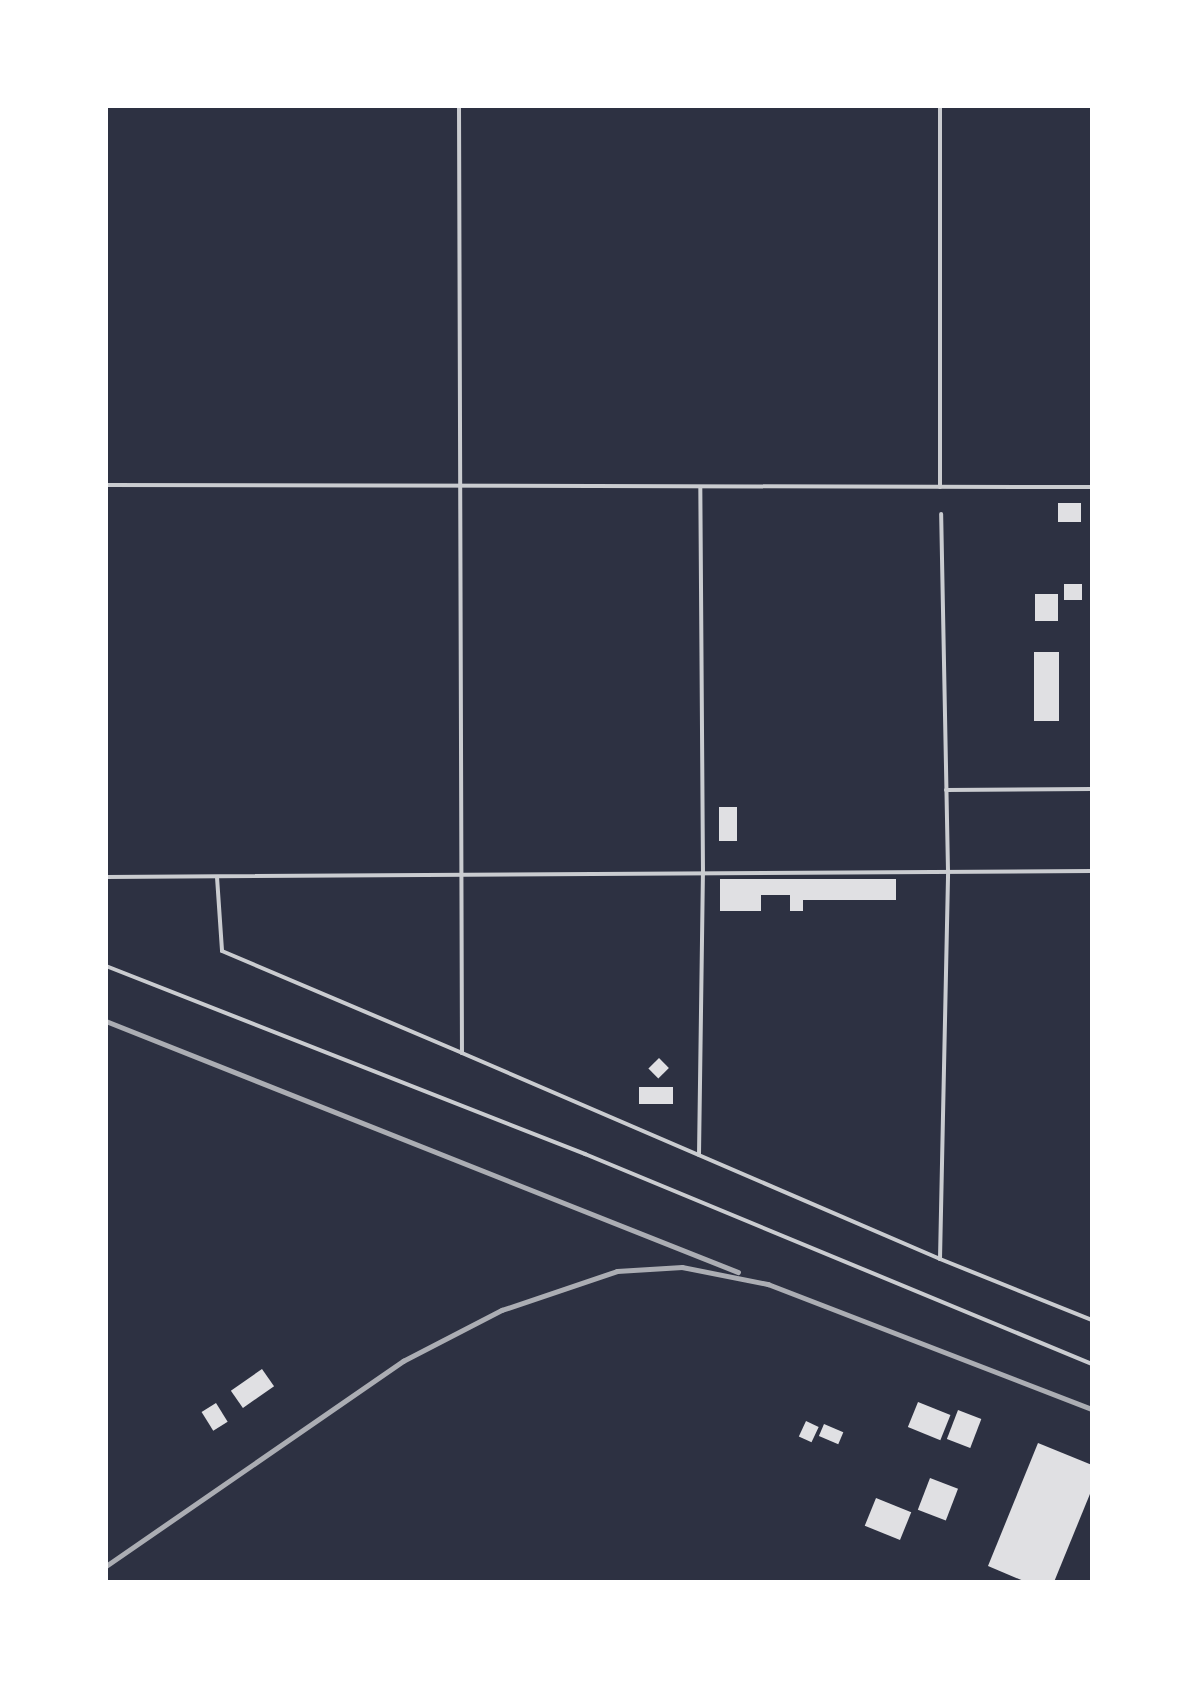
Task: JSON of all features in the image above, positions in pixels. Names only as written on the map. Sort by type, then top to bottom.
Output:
[{"type":"lane","points":[[459,106],[462,1053]]},
{"type":"lane","points":[[940,106],[940,487]]},
{"type":"lane","points":[[106,485],[1092,488]]},
{"type":"lane","points":[[699,1155],[703,873],[700,487]]},
{"type":"lane","points":[[940,1259],[948,871],[941,514]]},
{"type":"lane","points":[[946,790],[1092,789]]},
{"type":"lane","points":[[106,877],[1092,871]]},
{"type":"lane","points":[[217,877],[222,951],[940,1259],[1092,1320]]},
{"type":"lane","points":[[106,966],[585,1154],[1092,1364]]},
{"type":"building","points":[[1058,503],[1081,503],[1081,522],[1058,522]]},
{"type":"building","points":[[1064,584],[1082,584],[1082,600],[1064,600]]},
{"type":"building","points":[[1035,594],[1058,594],[1058,621],[1035,621]]},
{"type":"building","points":[[1034,652],[1059,652],[1059,721],[1034,721]]},
{"type":"building","points":[[719,807],[737,807],[737,841],[719,841]]},
{"type":"building","points":[[720,879],[896,879],[896,900],[803,900],[803,911],[790,911],[790,895],[761,895],[761,911],[720,911]]},
{"type":"building","points":[[659,1058],[669,1068],[658,1079],[648,1069]]},
{"type":"building","points":[[639,1087],[673,1087],[673,1104],[639,1104]]},
{"type":"building","points":[[262,1369],[274,1386],[243,1408],[231,1391]]},
{"type":"building","points":[[918,1402],[950,1415],[940,1440],[908,1427]]},
{"type":"building","points":[[216,1403],[228,1422],[213,1431],[202,1412]]},
{"type":"building","points":[[958,1410],[981,1419],[970,1448],[947,1439]]},
{"type":"building","points":[[806,1421],[819,1427],[812,1442],[799,1436]]},
{"type":"building","points":[[824,1424],[843,1432],[838,1444],[819,1436]]},
{"type":"building","points":[[1038,1443],[1092,1465],[1092,1489],[1054,1582],[1026,1582],[988,1566]]},
{"type":"building","points":[[930,1478],[958,1489],[946,1520],[918,1510]]},
{"type":"building","points":[[876,1498],[911,1512],[900,1540],[865,1526]]},
{"type":"railway","points":[[106,1021],[738,1272]]},
{"type":"railway","points":[[106,1566],[403,1361],[502,1310],[617,1271],[682,1267],[768,1284],[1092,1409]]}]
